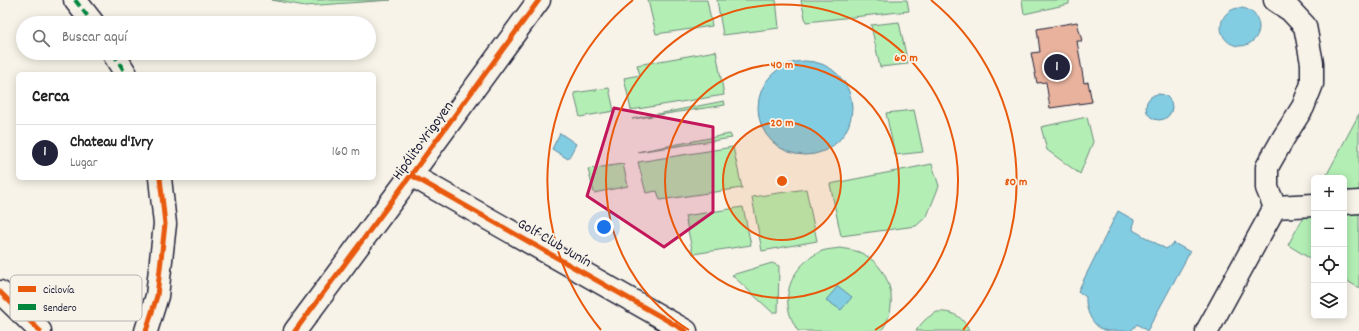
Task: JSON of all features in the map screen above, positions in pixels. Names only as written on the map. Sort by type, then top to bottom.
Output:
[{"type":"street","points":[[75,0],[88,16]]},
{"type":"street","name":"Hipólito Yrigoyen","points":[[295,331],[539,0]]},
{"type":"street","points":[[1275,0],[1290,10],[1305,26],[1312,63],[1312,84],[1303,107],[1267,167],[1267,188],[1275,207]]},
{"type":"street","points":[[117,60],[125,72]]},
{"type":"street","name":"Golf Club Junín","points":[[411,175],[686,331]]},
{"type":"street","points":[[146,331],[157,296],[165,224],[160,180]]},
{"type":"street","points":[[1347,203],[1359,202]]},
{"type":"street","points":[[1275,207],[1311,204]]},
{"type":"street","points":[[1207,331],[1275,207]]},
{"type":"street","points":[[0,292],[10,302]]},
{"type":"street","points":[[30,321],[40,331]]},
{"type":"highlighted area","points":[[614,108],[713,127],[713,212],[664,247],[587,196]]},
{"type":"green space","points":[[272,0],[391,0],[305,6]]},
{"type":"green space","points":[[648,0],[707,0],[712,26],[656,34]]},
{"type":"green space","points":[[717,0],[776,0],[779,28],[723,35]]},
{"type":"green space","points":[[801,0],[907,0],[909,11],[806,22]]},
{"type":"green space","points":[[1022,0],[1069,0],[1069,4],[1024,14]]},
{"type":"green space","points":[[899,22],[908,64],[880,67],[871,25]]},
{"type":"green space","points":[[716,51],[724,95],[631,110],[624,78],[640,75],[637,65]]},
{"type":"green space","points":[[609,88],[614,111],[580,117],[574,93]]},
{"type":"green space","points":[[724,101],[725,105],[632,119]]},
{"type":"green space","points":[[914,110],[923,152],[895,155],[886,113]]},
{"type":"green space","points":[[1359,114],[1359,288],[1347,281],[1347,175],[1327,175]]},
{"type":"green space","points":[[1087,117],[1093,142],[1080,174],[1047,150],[1041,127]]},
{"type":"green space","points":[[730,134],[732,138],[637,152]]},
{"type":"green space","points":[[733,147],[742,188],[660,200],[657,191],[646,193],[638,162]]},
{"type":"green space","points":[[623,164],[628,186],[594,193],[588,169]]},
{"type":"green space","points":[[932,164],[939,186],[927,216],[916,226],[841,236],[830,184]]},
{"type":"green space","points":[[806,189],[817,241],[762,251],[752,197]]},
{"type":"green space","points":[[1311,203],[1311,259],[1288,245]]},
{"type":"green space","points":[[743,207],[751,245],[693,254],[685,216]]},
{"type":"green space","points":[[840,248],[859,252],[869,258],[885,275],[891,297],[891,309],[887,320],[881,331],[798,331],[789,312],[788,305],[789,288],[792,280],[801,266],[814,255],[824,250]]},
{"type":"green space","points":[[772,263],[779,266],[778,312],[772,312],[732,275]]},
{"type":"green space","points":[[937,312],[947,312],[960,318],[967,326],[969,331],[916,331],[925,320]]},
{"type":"water","points":[[1236,8],[1244,8],[1254,13],[1258,20],[1258,34],[1254,41],[1244,46],[1236,46],[1226,41],[1224,38],[1221,31],[1221,23],[1226,13],[1229,11]]},
{"type":"water","points":[[805,61],[823,65],[838,75],[848,90],[852,108],[848,126],[838,141],[823,151],[805,155],[787,151],[772,141],[762,126],[758,108],[762,90],[772,75],[787,65]]},
{"type":"water","points":[[1159,94],[1168,98],[1172,107],[1168,116],[1159,120],[1150,116],[1146,107],[1150,98]]},
{"type":"water","points":[[560,133],[576,144],[568,159],[552,149]]},
{"type":"water","points":[[1118,211],[1134,220],[1133,230],[1166,249],[1174,243],[1190,252],[1147,331],[1137,324],[1131,331],[1108,331],[1098,327],[1091,318],[1087,308],[1086,297],[1078,291]]},
{"type":"water","points":[[838,286],[852,297],[841,310],[826,300]]},
{"type":"building","points":[[1077,22],[1082,41],[1077,41],[1084,83],[1088,82],[1092,102],[1050,108],[1046,82],[1037,83],[1031,53],[1040,52],[1037,29]]},
{"type":"marked path","points":[[75,0],[88,16]]},
{"type":"marked path","points":[[117,60],[125,72]]},
{"type":"cycle path","points":[[295,331],[539,0]]},
{"type":"cycle path","points":[[411,175],[686,331]]},
{"type":"cycle path","points":[[146,331],[157,296],[165,224],[160,180]]},
{"type":"cycle path","points":[[0,292],[10,302]]},
{"type":"cycle path","points":[[30,321],[40,331]]},
{"type":"place","name":"Chateau d'Ivry","points":[[1057,67]]}]
